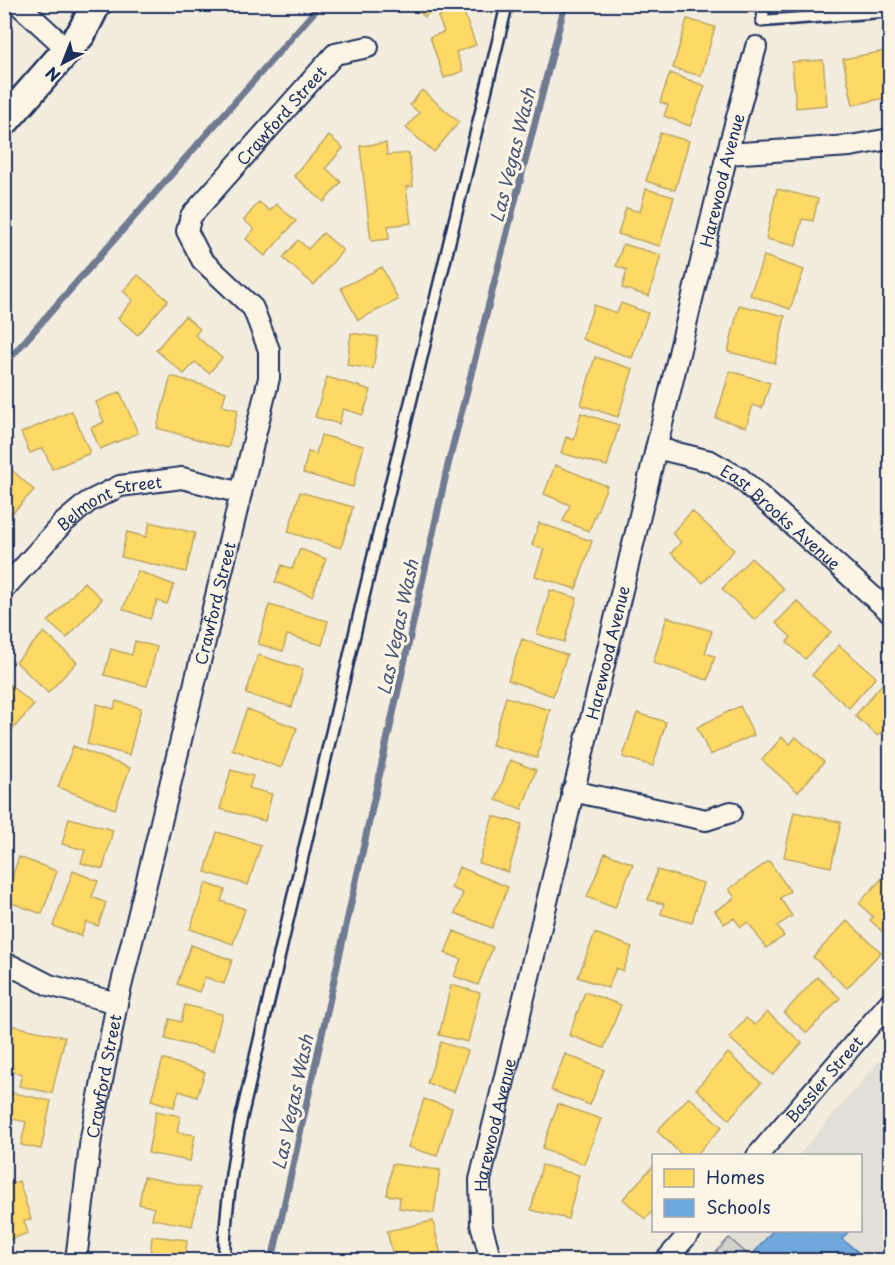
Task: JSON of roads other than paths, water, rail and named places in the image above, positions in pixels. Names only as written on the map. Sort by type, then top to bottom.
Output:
[{"type":"street","points":[[18,4],[68,50]]},
{"type":"street","points":[[4,122],[81,34],[96,4]]},
{"type":"street","name":"Crawford Street","points":[[76,1260],[91,1138],[117,1003],[269,378],[269,350],[253,308],[202,260],[187,231],[191,216],[335,54],[368,47]]},
{"type":"street","name":"Harewood Avenue","points":[[491,1260],[481,1224],[480,1180],[727,154],[756,47]]},
{"type":"street","points":[[727,154],[850,146],[891,139]]},
{"type":"street","name":"East Brooks Avenue","points":[[656,448],[711,461],[740,478],[891,612]]},
{"type":"street","name":"Belmont Street","points":[[4,590],[62,524],[88,502],[120,486],[182,478],[241,493]]},
{"type":"street","points":[[572,791],[706,820],[731,812]]},
{"type":"street","points":[[12,966],[49,985],[117,1003]]},
{"type":"street","name":"Bassler Street","points":[[758,1154],[891,1002]]},
{"type":"street","points":[[666,1260],[690,1232]]},
{"type":"lane","points":[[224,1260],[232,1161],[241,1119],[358,618],[507,4]]},
{"type":"lane","points":[[765,4],[762,21],[881,12],[886,4]]},
{"type":"waterway","name":"Las Vegas Wash","points":[[4,365],[321,4]]},
{"type":"waterway","name":"Las Vegas Wash","points":[[272,1260],[448,465],[565,4]]}]
